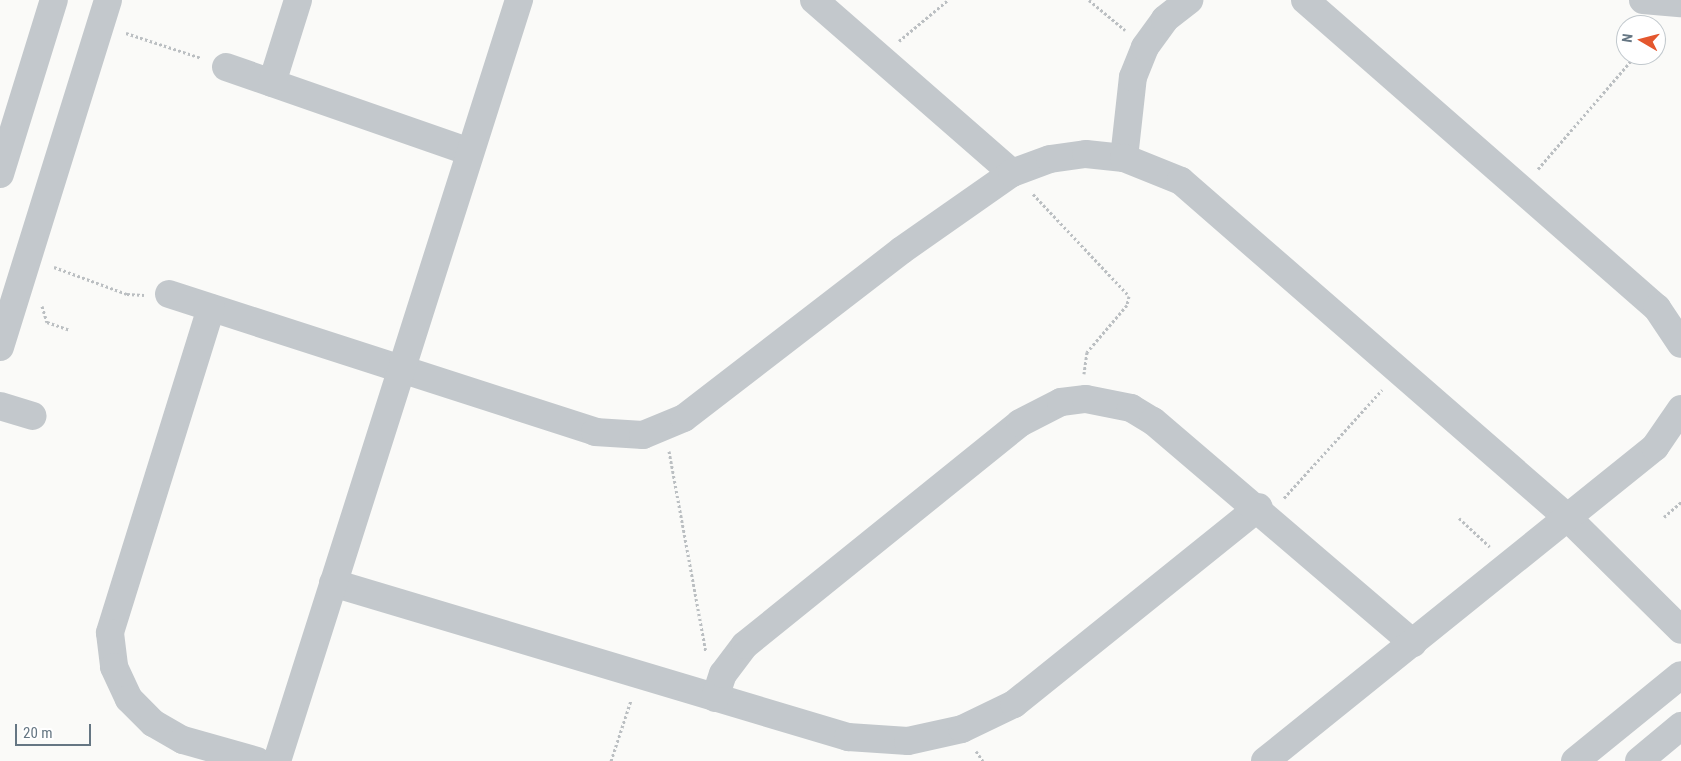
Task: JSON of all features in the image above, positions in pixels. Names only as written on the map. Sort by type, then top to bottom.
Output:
[{"type":"street","points":[[0,174],[54,0]]},
{"type":"street","points":[[0,347],[5,312],[108,0]]},
{"type":"street","points":[[272,83],[298,0]]},
{"type":"street","points":[[277,761],[519,0]]},
{"type":"street","points":[[814,0],[1012,173]]},
{"type":"street","points":[[1124,158],[1133,77],[1145,47],[1165,20],[1189,0]]},
{"type":"street","points":[[1305,0],[1657,308],[1681,344]]},
{"type":"street","points":[[1643,0],[1681,3]]},
{"type":"street","points":[[226,67],[470,152]]},
{"type":"street","points":[[169,294],[595,432],[620,436],[665,428],[1012,173],[1059,157],[1124,158],[1181,181],[1568,518],[1681,630]]},
{"type":"street","points":[[211,308],[110,634],[118,675],[129,698],[153,723],[183,740],[257,761]]},
{"type":"street","points":[[715,698],[723,674],[745,645],[1012,429],[1040,410],[1086,399],[1131,408],[1153,421],[1264,511],[1413,643]]},
{"type":"street","points":[[0,406],[32,416]]},
{"type":"street","points":[[1265,761],[1655,447],[1681,409]]},
{"type":"street","points":[[333,583],[848,738],[908,741],[962,729],[1014,704],[1264,511]]},
{"type":"street","points":[[1575,761],[1681,675]]},
{"type":"street","points":[[1639,761],[1681,726]]},
{"type":"path","points":[[880,57],[948,0]]},
{"type":"path","points":[[1089,0],[1145,47]]},
{"type":"path","points":[[126,33],[192,56]]},
{"type":"path","points":[[1521,188],[1627,65]]},
{"type":"path","points":[[1012,173],[1129,296],[1127,305],[1084,357],[1086,399]]},
{"type":"path","points":[[54,267],[126,294]]},
{"type":"path","points":[[1264,511],[1399,371]]},
{"type":"path","points":[[665,428],[708,659]]},
{"type":"path","points":[[1664,517],[1681,502]]},
{"type":"path","points":[[1459,518],[1509,565]]},
{"type":"path","points":[[611,761],[639,676]]}]
